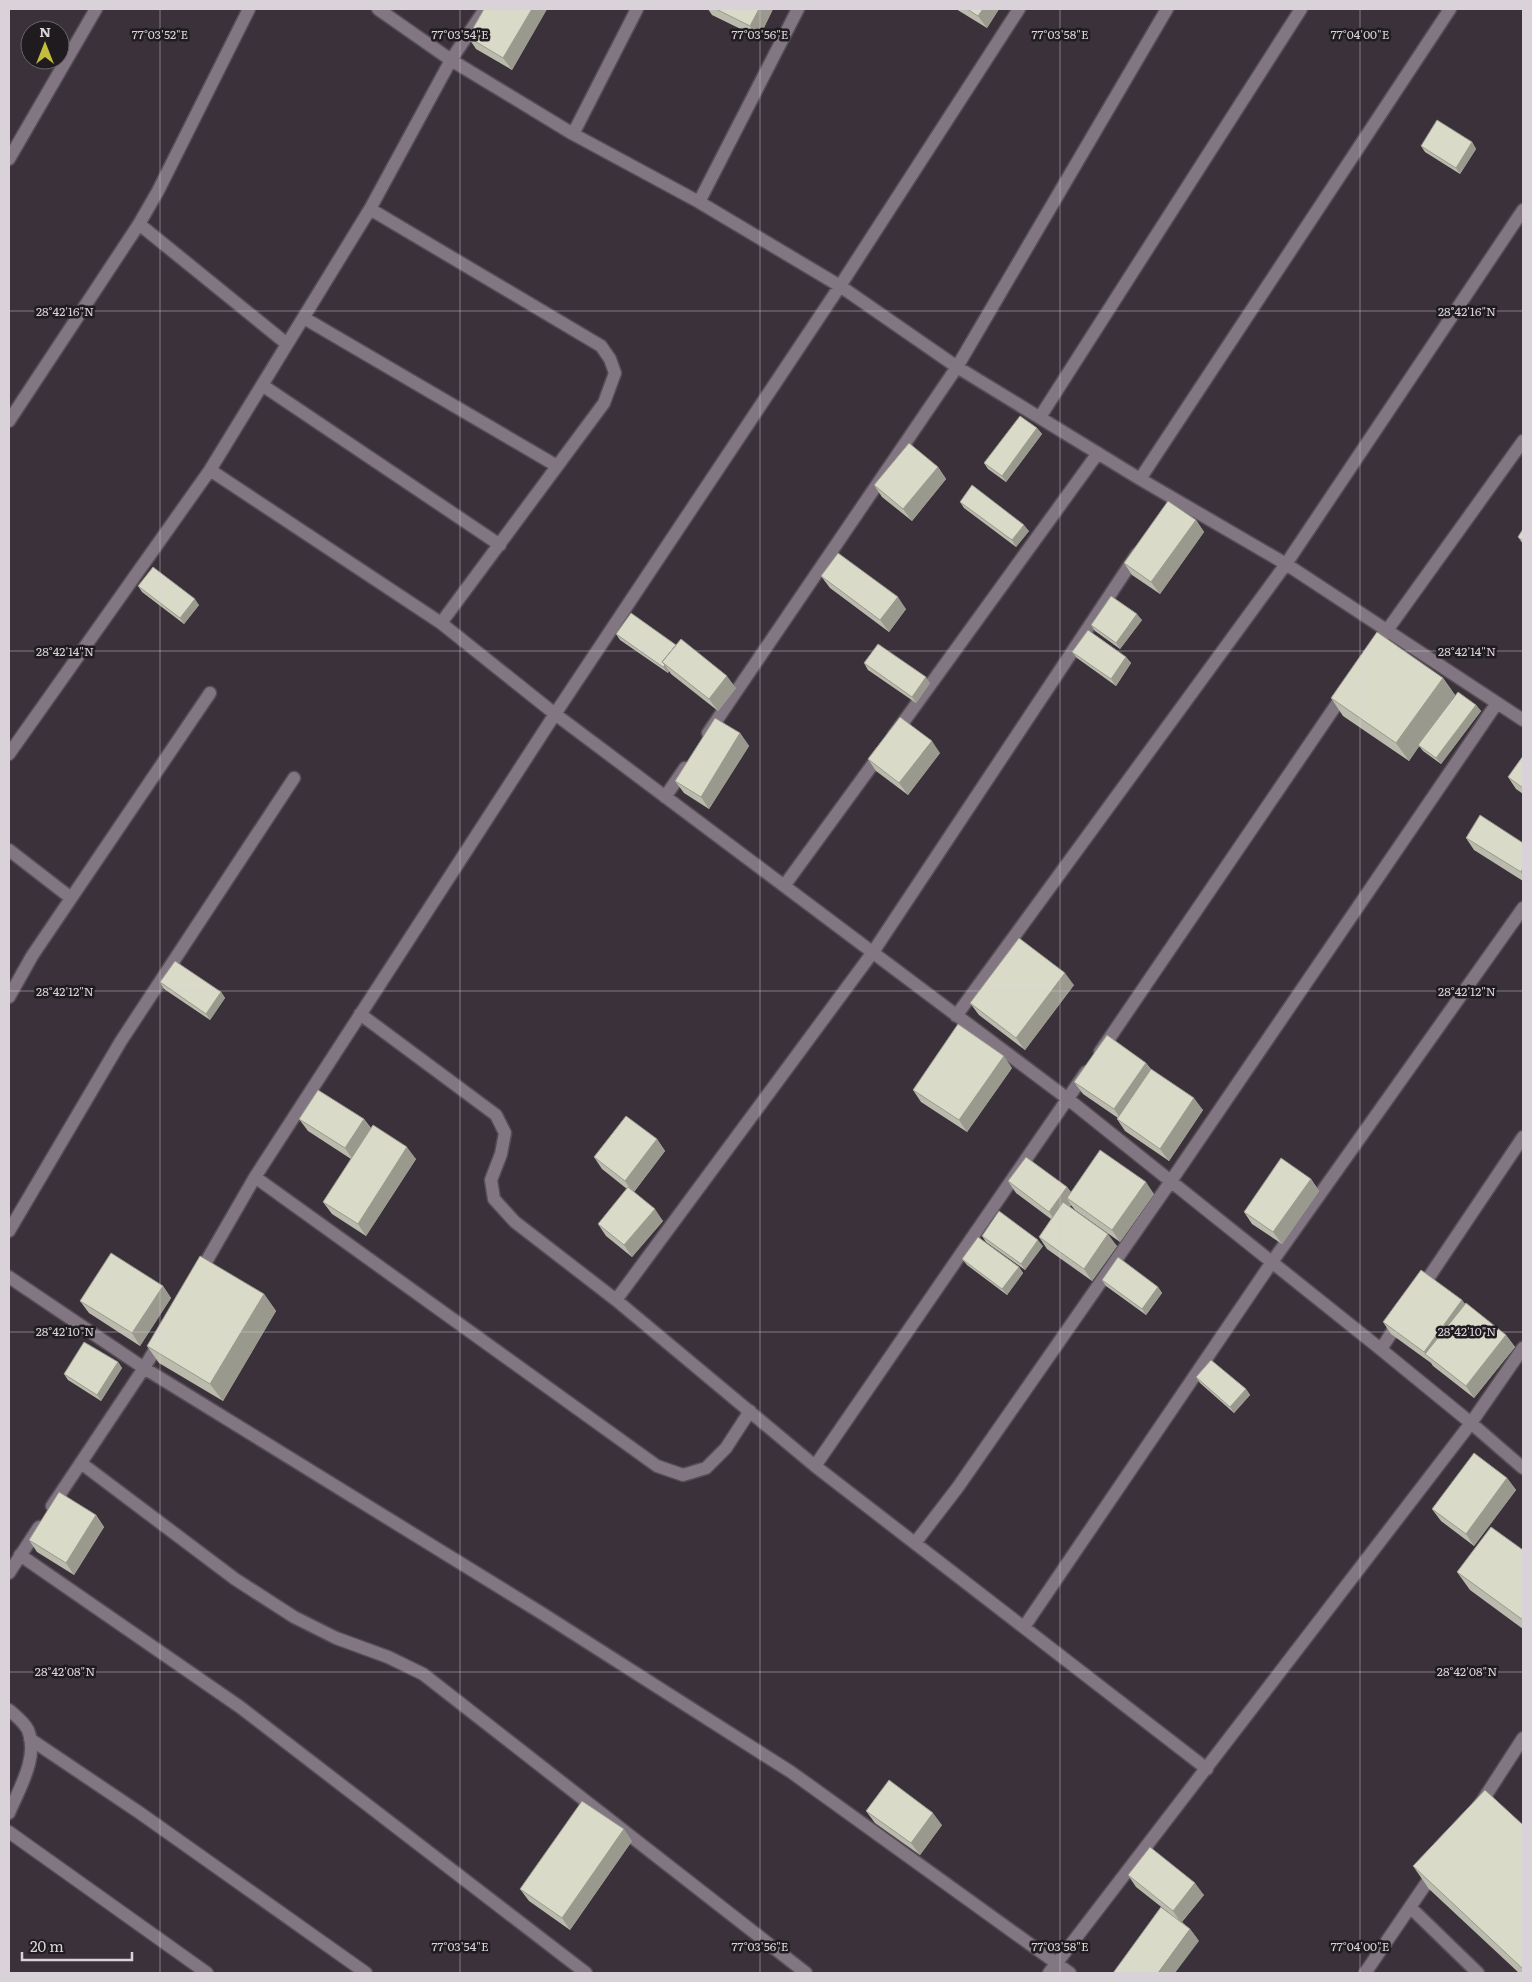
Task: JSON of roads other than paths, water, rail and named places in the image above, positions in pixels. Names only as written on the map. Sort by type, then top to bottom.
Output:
[{"type":"street","points":[[9,159],[96,9]]},
{"type":"street","points":[[9,421],[139,224],[158,191],[249,9]]},
{"type":"street","points":[[378,9],[451,60],[573,134],[699,202],[840,286],[958,367],[1140,479],[1171,502],[1286,564],[1523,720]]},
{"type":"street","points":[[9,754],[210,470],[370,209],[451,60],[484,9]]},
{"type":"street","points":[[573,134],[637,9]]},
{"type":"street","points":[[699,202],[798,9]]},
{"type":"street","points":[[192,1285],[255,1177],[360,1014],[555,714],[840,286],[1019,9]]},
{"type":"street","points":[[704,740],[958,367],[1167,9]]},
{"type":"street","points":[[1040,417],[1301,9]]},
{"type":"street","points":[[1140,479],[1450,9]]},
{"type":"street","points":[[370,209],[601,346],[610,359],[615,373],[604,403],[441,623]]},
{"type":"street","points":[[956,1016],[1286,564],[1523,210]]},
{"type":"street","points":[[139,224],[287,344]]},
{"type":"street","points":[[304,318],[558,466]]},
{"type":"street","points":[[262,385],[500,545]]},
{"type":"street","points":[[1376,647],[1523,441]]},
{"type":"street","points":[[784,886],[1098,453]]},
{"type":"street","points":[[210,470],[441,623],[555,714],[1068,1099],[1378,1347],[1523,1468]]},
{"type":"street","points":[[616,1300],[873,952],[1146,540]]},
{"type":"street","points":[[815,1466],[1354,680]]},
{"type":"street","points":[[9,997],[32,956],[210,694]]},
{"type":"street","points":[[915,1543],[958,1487],[1171,1181],[1497,703]]},
{"type":"street","points":[[665,797],[693,756]]},
{"type":"street","points":[[9,1231],[121,1041],[294,778]]},
{"type":"street","points":[[9,850],[71,898]]},
{"type":"street","points":[[1024,1627],[1272,1262],[1523,908]]},
{"type":"street","points":[[360,1014],[496,1115],[505,1133],[501,1154],[490,1180],[494,1199],[515,1222],[616,1300],[815,1466],[1207,1769]]},
{"type":"street","points":[[1378,1347],[1381,1349],[1523,1137]]},
{"type":"street","points":[[255,1177],[657,1466],[683,1475],[706,1468],[726,1448],[750,1411]]},
{"type":"street","points":[[9,1278],[144,1368],[543,1614],[791,1772],[1070,1973]]},
{"type":"street","points":[[9,1573],[144,1368],[168,1327]]},
{"type":"street","points":[[1049,1973],[1471,1423],[1523,1348]]},
{"type":"street","points":[[81,1463],[235,1579],[294,1617],[336,1638],[388,1656],[422,1674],[806,1973]]},
{"type":"street","points":[[20,1555],[240,1707],[586,1973]]},
{"type":"street","points":[[9,1710],[27,1729],[30,1739],[28,1766],[9,1813]]},
{"type":"street","points":[[1470,1819],[1523,1738]]},
{"type":"street","points":[[30,1739],[140,1813],[366,1973]]},
{"type":"street","points":[[9,1832],[208,1973]]},
{"type":"street","points":[[1365,1973],[1443,1859]]},
{"type":"street","points":[[1411,1908],[1478,1973]]}]
